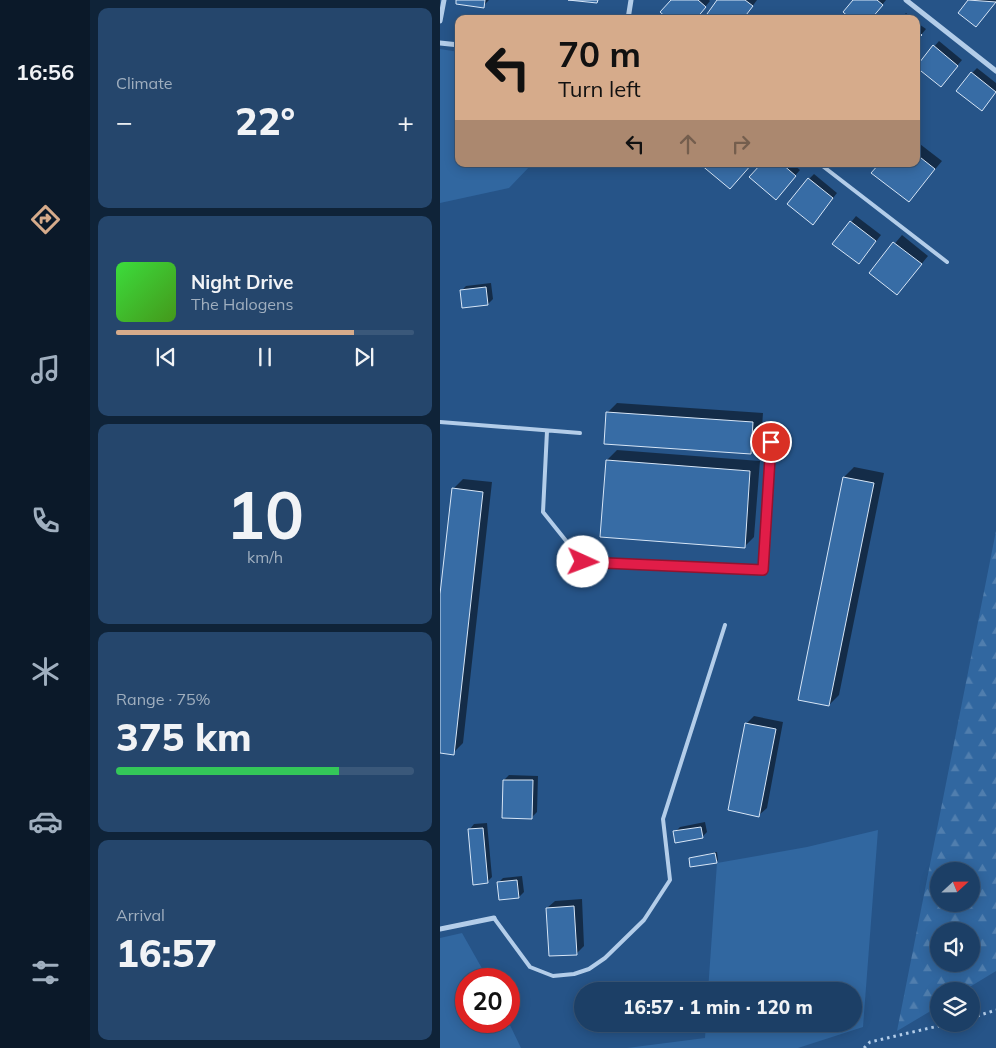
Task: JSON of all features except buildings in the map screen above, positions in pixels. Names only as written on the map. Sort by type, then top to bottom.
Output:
[{"type":"street","points":[[440,21],[444,0]]},
{"type":"street","points":[[630,15],[631,0]]},
{"type":"street","points":[[906,0],[996,71]]},
{"type":"street","points":[[440,43],[455,45]]},
{"type":"street","points":[[440,929],[494,918]]},
{"type":"lane","points":[[824,167],[947,262]]},
{"type":"lane","points":[[440,422],[580,433]]},
{"type":"lane","points":[[547,431],[543,512],[583,562],[763,570],[771,442]]},
{"type":"lane","points":[[494,918],[530,967],[553,976],[574,974],[589,969],[605,958],[644,920],[670,880],[663,819],[725,625]]},
{"type":"path","points":[[980,1016],[996,1010]]},
{"type":"path","points":[[864,1048],[870,1042],[930,1028]]},
{"type":"green space","points":[[440,49],[455,51],[455,167],[529,167],[509,188],[440,203]]},
{"type":"green space","points":[[996,531],[996,971],[978,982],[930,982],[930,1011],[897,1031],[930,864],[930,912],[980,912],[980,862],[930,862]]},
{"type":"green space","points":[[878,830],[862,1027],[862,982],[709,982],[717,863],[807,847]]},
{"type":"green space","points":[[462,933],[482,968],[455,968],[455,1033],[514,1033],[521,1048],[440,1048],[440,938]]},
{"type":"green space","points":[[705,1032],[848,1032],[798,1048],[627,1048],[705,1038]]},
{"type":"route","points":[[583,562],[763,570],[771,442]]}]
